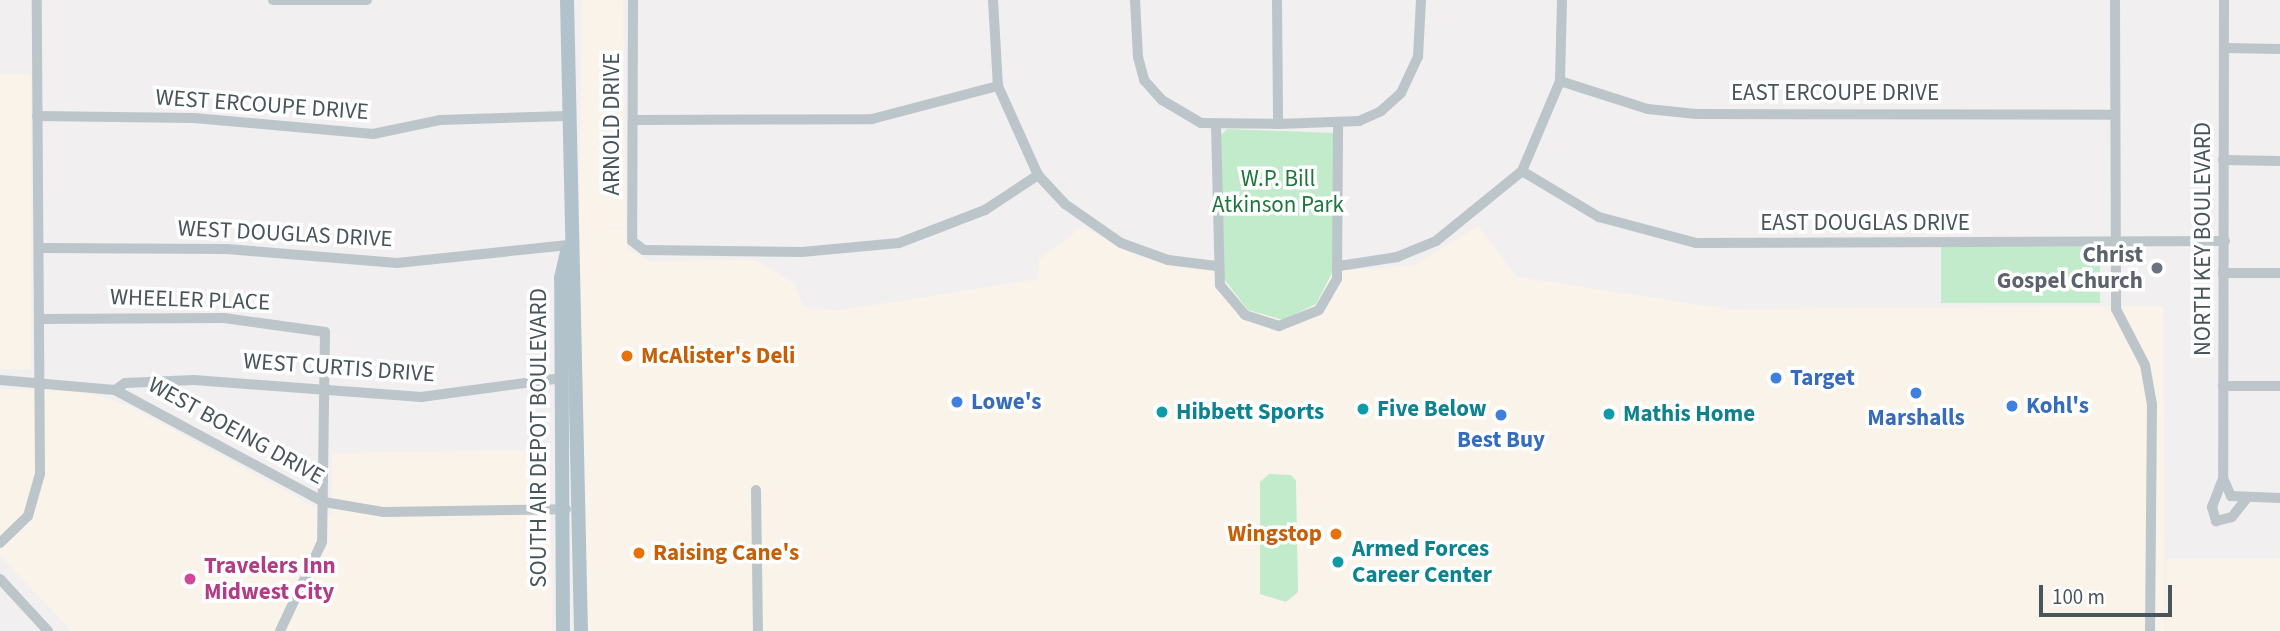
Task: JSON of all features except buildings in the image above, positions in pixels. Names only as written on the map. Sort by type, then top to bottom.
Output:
[{"type":"main road","name":"SOUTH AIR DEPOT BOULEVARD","points":[[563,631],[572,509],[575,278],[569,245],[567,0]]},
{"type":"main road","name":"SOUTH AIR DEPOT BOULEVARD","points":[[569,245],[561,278],[562,378],[581,631]]},
{"type":"street","points":[[0,543],[28,516],[37,493],[37,0]]},
{"type":"street","points":[[273,0],[367,0]]},
{"type":"street","name":"ARNOLD DRIVE","points":[[633,0],[637,247],[802,251],[899,243],[985,210],[1038,175]]},
{"type":"street","points":[[993,0],[998,86],[1038,175],[1065,204],[1121,243],[1168,260],[1217,266]]},
{"type":"street","points":[[1135,0],[1144,80],[1182,115],[1216,124],[1338,124],[1381,111],[1401,93],[1418,57],[1422,0]]},
{"type":"street","points":[[1277,0],[1278,124]]},
{"type":"street","points":[[1339,266],[1397,257],[1436,241],[1522,171],[1560,81],[1562,0]]},
{"type":"street","points":[[2115,0],[2113,242],[2119,323],[2145,365],[2152,404],[2150,631]]},
{"type":"street","name":"NORTH KEY BOULEVARD","points":[[2224,0],[2224,478],[2212,507],[2216,521],[2232,517],[2248,498]]},
{"type":"street","points":[[2225,48],[2280,49]]},
{"type":"street","name":"EAST ERCOUPE DRIVE","points":[[1560,81],[1648,109],[1696,114],[2115,115]]},
{"type":"street","points":[[634,120],[872,119],[998,86]]},
{"type":"street","name":"WEST ERCOUPE DRIVE","points":[[37,116],[194,118],[373,134],[440,120],[567,116]]},
{"type":"street","points":[[1216,124],[1217,266],[1220,285],[1237,310],[1279,326],[1319,310],[1334,290],[1339,266],[1338,124]]},
{"type":"street","points":[[2224,160],[2280,161]]},
{"type":"street","name":"EAST DOUGLAS DRIVE","points":[[1522,171],[1599,217],[1696,243],[2225,241]]},
{"type":"street","name":"WEST DOUGLAS DRIVE","points":[[39,248],[227,250],[397,263],[569,245]]},
{"type":"street","points":[[2224,273],[2280,273]]},
{"type":"street","name":"WHEELER PLACE","points":[[39,319],[224,318],[314,328],[325,332],[324,502],[318,555],[280,631]]},
{"type":"street","name":"WEST CURTIS DRIVE","points":[[115,390],[137,381],[194,380],[421,397],[562,378]]},
{"type":"street","name":"WEST BOEING DRIVE","points":[[0,380],[39,380],[115,390],[324,502],[384,512],[572,509]]},
{"type":"street","points":[[2222,386],[2280,386]]},
{"type":"street","points":[[2224,478],[2225,493],[2248,498],[2280,498]]},
{"type":"street","points":[[756,490],[758,631]]},
{"type":"street","points":[[0,579],[48,631]]},
{"type":"shaded area","points":[[582,0],[623,0],[626,227],[580,228],[626,228],[628,249],[649,261],[756,260],[795,284],[803,306],[836,311],[1038,279],[1039,260],[1083,226],[1133,255],[1223,272],[1255,315],[1333,271],[1413,266],[1478,226],[1517,277],[1727,309],[2163,306],[2165,631],[585,631],[579,227]]},
{"type":"shaded area","points":[[0,75],[31,75],[31,369],[0,369]]},
{"type":"shaded area","points":[[0,389],[84,391],[128,405],[331,516],[332,453],[550,450],[552,631],[71,631],[0,555]]},
{"type":"shaded area","points":[[2166,559],[2280,559],[2280,631],[2166,631]]},
{"type":"green space","name":"W.P. Bill Atkinson Park","points":[[1227,129],[1333,133],[1333,271],[1316,304],[1283,320],[1248,310],[1224,279],[1221,135]]},
{"type":"green space","points":[[1941,247],[2100,247],[2100,303],[1941,303]]},
{"type":"green space","points":[[1269,474],[1291,475],[1296,481],[1298,592],[1286,602],[1260,594],[1260,482]]},
{"type":"place","name":"Christ Gospel Church","points":[[2157,268]]},
{"type":"place","name":"McAlister's Deli","points":[[627,356]]},
{"type":"place","name":"Target","points":[[1776,378]]},
{"type":"place","name":"Marshalls","points":[[1916,393]]},
{"type":"place","name":"Lowe's","points":[[957,402]]},
{"type":"place","name":"Kohl's","points":[[2012,406]]},
{"type":"place","name":"Five Below","points":[[1363,409]]},
{"type":"place","name":"Hibbett Sports","points":[[1162,412]]},
{"type":"place","name":"Mathis Home","points":[[1609,414]]},
{"type":"place","name":"Best Buy","points":[[1501,415]]},
{"type":"place","name":"Wingstop","points":[[1336,534]]},
{"type":"place","name":"Raising Cane's","points":[[639,553]]},
{"type":"place","name":"Armed Forces Career Center","points":[[1338,562]]},
{"type":"place","name":"Travelers Inn Midwest City","points":[[190,579]]}]
